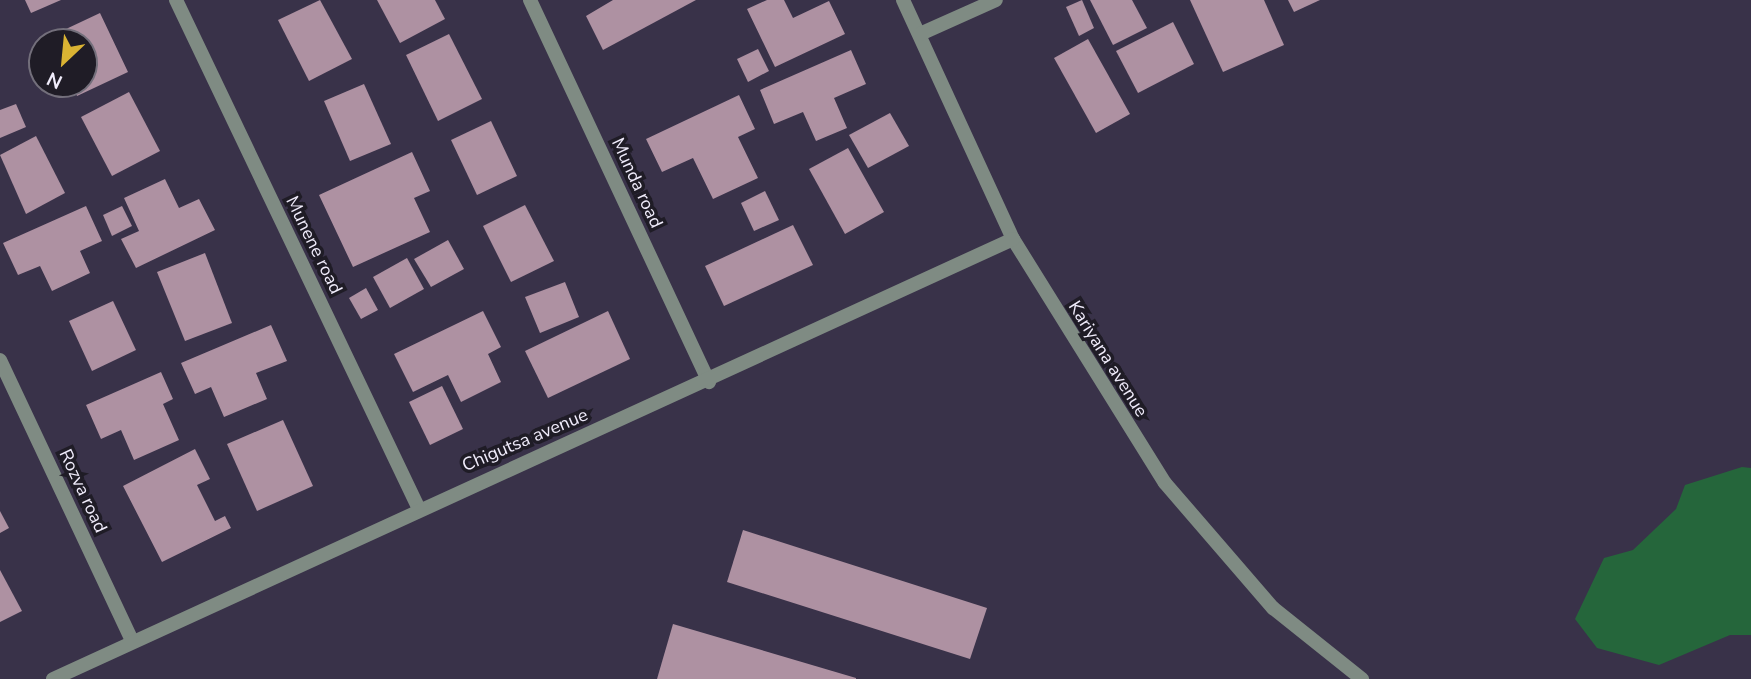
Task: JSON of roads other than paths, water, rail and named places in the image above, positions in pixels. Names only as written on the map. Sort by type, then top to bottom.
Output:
[{"type":"street","name":"Munene road","points":[[176,0],[418,507]]},
{"type":"street","name":"Munda road","points":[[530,0],[709,382]]},
{"type":"street","name":"Kariyana avenue","points":[[903,0],[1013,239],[1165,483],[1273,608],[1362,679]]},
{"type":"street","points":[[919,34],[996,0]]},
{"type":"street","name":"Chigutsa avenue","points":[[53,679],[131,639],[418,507],[709,382],[1013,239]]},
{"type":"street","name":"Rozva road","points":[[0,360],[131,639]]}]
